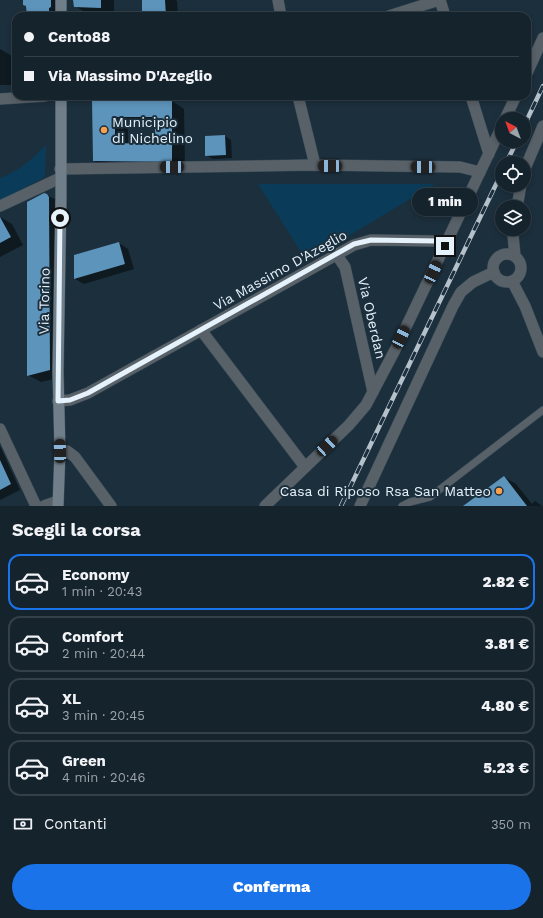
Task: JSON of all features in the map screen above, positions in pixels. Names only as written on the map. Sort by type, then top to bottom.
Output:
[{"type":"main road","points":[[61,0],[61,12]]},
{"type":"main road","name":"Via Torino","points":[[58,503],[60,451],[58,401],[61,100]]},
{"type":"street","points":[[278,0],[280,12]]},
{"type":"street","points":[[402,12],[439,0],[444,12]]},
{"type":"street","points":[[531,64],[543,38]]},
{"type":"street","points":[[0,99],[12,98]]},
{"type":"street","points":[[299,100],[315,165]]},
{"type":"street","points":[[471,100],[489,154]]},
{"type":"street","points":[[509,112],[514,100]]},
{"type":"street","points":[[530,156],[543,126]]},
{"type":"street","points":[[265,506],[349,425],[366,405],[374,392],[495,141]]},
{"type":"street","points":[[0,206],[60,173],[315,165],[460,167],[480,172]]},
{"type":"street","points":[[501,255],[506,254],[515,256],[519,259],[521,269],[517,278],[512,281],[501,281],[496,277],[494,272],[494,262],[501,255],[512,236]]},
{"type":"street","points":[[514,236],[515,256]]},
{"type":"street","name":"Via Massimo D'Azeglio","points":[[58,401],[70,400],[88,393],[354,244],[371,240],[436,241],[445,246]]},
{"type":"street","name":"Via Oberdan","points":[[336,254],[345,267],[374,392]]},
{"type":"street","points":[[360,506],[453,306],[461,292],[473,282],[494,272]]},
{"type":"street","points":[[512,281],[525,306],[543,352]]},
{"type":"street","points":[[201,330],[305,467]]},
{"type":"street","points":[[0,429],[36,506]]},
{"type":"street","points":[[60,451],[67,451],[76,457],[111,506]]},
{"type":"street","points":[[44,506],[58,503]]},
{"type":"lane","points":[[402,506],[410,502],[430,497],[543,410]]},
{"type":"shaded area","points":[[46,145],[45,177],[0,201],[0,178],[25,164]]},
{"type":"shaded area","points":[[258,184],[435,184],[307,261]]},
{"type":"building","points":[[23,0],[51,0],[49,12],[27,12],[26,6],[23,5]]},
{"type":"building","points":[[73,0],[101,0],[101,8],[74,7]]},
{"type":"building","points":[[142,0],[165,0],[166,12],[142,12]]},
{"type":"building","points":[[92,100],[172,100],[172,162],[93,161]],"holes":[[[115,117],[155,117],[155,144],[115,143]]]},
{"type":"building","points":[[225,135],[226,155],[205,156],[205,136]]},
{"type":"building","points":[[44,193],[49,197],[50,370],[27,376],[27,202]]},
{"type":"building","points":[[0,217],[11,237],[0,243]]},
{"type":"building","points":[[119,242],[125,264],[74,279],[74,255]]},
{"type":"building","points":[[0,460],[11,484],[0,490]]},
{"type":"building","name":"Casa di Riposo Rsa San Matteo","points":[[504,476],[527,506],[463,506]]},
{"type":"railway","points":[[531,112],[543,86]]},
{"type":"railway","points":[[510,156],[514,148]]},
{"type":"railway","points":[[341,506],[495,187]]},
{"type":"place","name":"Municipio di Nichelino","points":[[104,130]]},
{"type":"place","name":"Casa di Riposo Rsa San Matteo","points":[[499,491]]},
{"type":"route","points":[[60,218],[58,401],[70,400],[88,393],[354,244],[371,240],[436,241],[445,246]]}]
